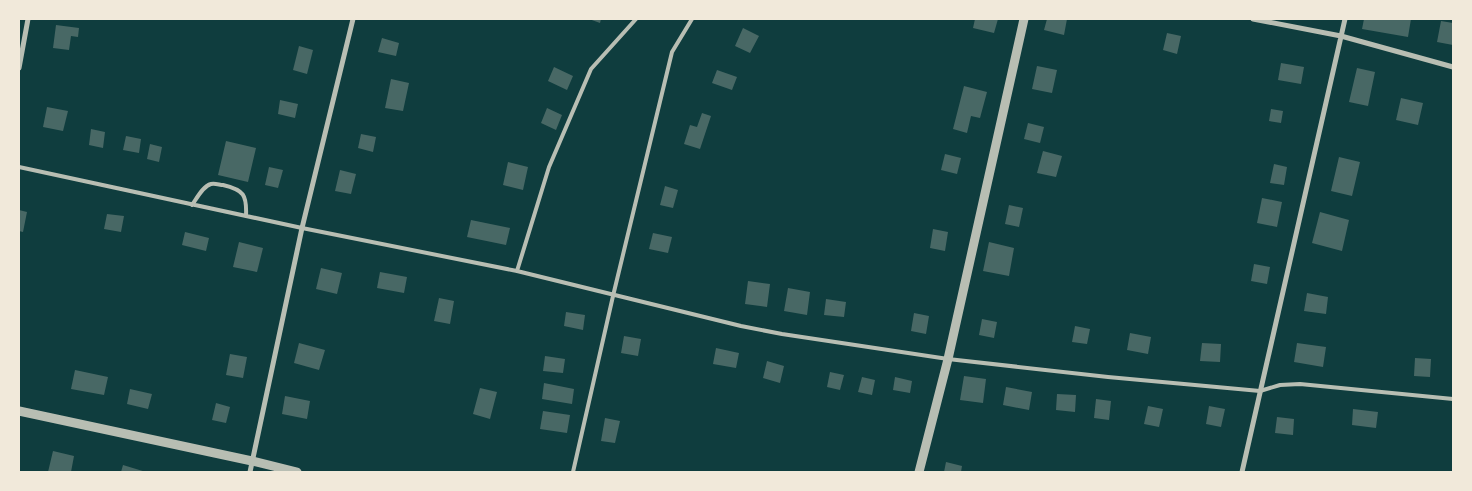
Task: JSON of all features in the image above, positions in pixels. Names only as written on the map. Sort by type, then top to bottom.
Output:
[{"type":"street","points":[[19,68],[28,19]]},
{"type":"street","points":[[250,472],[302,228],[353,19]]},
{"type":"street","points":[[919,472],[948,359],[1024,19]]},
{"type":"street","points":[[1253,19],[1341,36],[1453,67]]},
{"type":"street","points":[[1242,472],[1345,19]]},
{"type":"street","points":[[19,411],[297,472]]},
{"type":"lane","points":[[517,271],[549,167],[591,69],[636,19]]},
{"type":"lane","points":[[573,472],[672,52],[692,19]]},
{"type":"lane","points":[[19,167],[302,228],[517,271],[741,326],[948,359],[1108,377],[1260,391],[1280,385],[1300,384],[1453,399]]},
{"type":"lane","points":[[192,204],[204,189],[211,184],[237,188],[242,192],[246,216]]},
{"type":"building","points":[[589,19],[601,19],[600,23]]},
{"type":"building","points":[[975,19],[998,19],[994,33],[973,28]]},
{"type":"building","points":[[1047,19],[1067,19],[1064,35],[1044,30]]},
{"type":"building","points":[[1364,19],[1411,19],[1408,37],[1362,29]]},
{"type":"building","points":[[1441,21],[1453,23],[1453,45],[1437,42]]},
{"type":"building","points":[[56,25],[79,28],[78,37],[71,36],[69,50],[53,48]]},
{"type":"building","points":[[743,28],[759,36],[750,53],[735,46]]},
{"type":"building","points":[[1167,33],[1181,36],[1177,54],[1163,50]]},
{"type":"building","points":[[382,38],[399,43],[396,56],[378,52]]},
{"type":"building","points":[[299,46],[313,50],[307,74],[293,70]]},
{"type":"building","points":[[1281,63],[1304,67],[1301,84],[1278,80]]},
{"type":"building","points":[[1037,66],[1057,70],[1052,93],[1032,89]]},
{"type":"building","points":[[554,67],[573,76],[567,90],[548,81]]},
{"type":"building","points":[[1357,68],[1375,72],[1368,106],[1349,102]]},
{"type":"building","points":[[717,70],[737,77],[732,90],[712,83]]},
{"type":"building","points":[[391,79],[409,83],[403,111],[385,108]]},
{"type":"building","points":[[964,86],[987,92],[980,118],[971,116],[967,133],[953,129]]},
{"type":"building","points":[[1401,98],[1423,103],[1418,125],[1396,120]]},
{"type":"building","points":[[280,100],[298,104],[295,118],[278,114]]},
{"type":"building","points":[[47,107],[68,111],[63,131],[43,127]]},
{"type":"building","points":[[547,108],[562,115],[556,130],[541,123]]},
{"type":"building","points":[[1271,109],[1283,111],[1281,123],[1269,121]]},
{"type":"building","points":[[702,113],[711,116],[700,149],[684,144],[690,125],[697,127]]},
{"type":"building","points":[[1028,123],[1044,127],[1040,143],[1024,139]]},
{"type":"building","points":[[91,129],[105,132],[103,148],[89,145]]},
{"type":"building","points":[[361,134],[376,137],[373,152],[358,148]]},
{"type":"building","points":[[126,136],[141,139],[139,153],[123,150]]},
{"type":"building","points":[[226,141],[256,148],[248,182],[218,175]]},
{"type":"building","points":[[150,144],[162,147],[159,162],[147,159]]},
{"type":"building","points":[[1043,151],[1062,156],[1056,177],[1037,173]]},
{"type":"building","points":[[945,154],[961,158],[957,174],[941,170]]},
{"type":"building","points":[[1339,157],[1360,162],[1352,196],[1331,191]]},
{"type":"building","points":[[508,162],[528,167],[523,190],[503,185]]},
{"type":"building","points":[[1274,164],[1287,167],[1284,185],[1270,183]]},
{"type":"building","points":[[269,167],[283,170],[278,188],[265,185]]},
{"type":"building","points":[[340,170],[356,174],[351,194],[335,191]]},
{"type":"building","points":[[665,186],[678,190],[673,208],[660,205]]},
{"type":"building","points":[[1262,198],[1282,202],[1277,227],[1257,223]]},
{"type":"building","points":[[1009,205],[1023,208],[1019,227],[1005,224]]},
{"type":"building","points":[[19,210],[27,212],[23,232],[19,231]]},
{"type":"building","points":[[1320,212],[1349,220],[1342,251],[1312,243]]},
{"type":"building","points":[[107,214],[124,216],[121,232],[104,229]]},
{"type":"building","points":[[471,220],[510,228],[506,245],[467,237]]},
{"type":"building","points":[[933,229],[948,232],[945,251],[930,248]]},
{"type":"building","points":[[185,232],[209,238],[206,251],[182,245]]},
{"type":"building","points":[[653,233],[672,237],[668,253],[649,249]]},
{"type":"building","points":[[239,242],[263,248],[257,272],[233,267]]},
{"type":"building","points":[[989,242],[1014,248],[1009,276],[983,271]]},
{"type":"building","points":[[1254,264],[1270,267],[1267,284],[1251,281]]},
{"type":"building","points":[[321,268],[342,273],[337,294],[316,289]]},
{"type":"building","points":[[380,272],[407,277],[404,293],[377,288]]},
{"type":"building","points":[[748,281],[770,284],[767,307],[745,304]]},
{"type":"building","points":[[788,288],[810,292],[807,315],[784,311]]},
{"type":"building","points":[[1307,293],[1328,297],[1326,314],[1304,311]]},
{"type":"building","points":[[439,298],[454,301],[450,324],[434,321]]},
{"type":"building","points":[[826,299],[846,302],[844,317],[824,315]]},
{"type":"building","points":[[566,312],[585,315],[583,330],[564,326]]},
{"type":"building","points":[[914,313],[929,316],[926,334],[911,331]]},
{"type":"building","points":[[982,319],[997,322],[994,338],[979,335]]},
{"type":"building","points":[[1075,326],[1090,329],[1087,344],[1072,342]]},
{"type":"building","points":[[1130,333],[1151,337],[1148,354],[1127,350]]},
{"type":"building","points":[[624,336],[641,339],[638,356],[621,353]]},
{"type":"building","points":[[299,343],[325,350],[319,370],[294,363]]},
{"type":"building","points":[[1202,343],[1221,344],[1220,362],[1200,361]]},
{"type":"building","points":[[1297,343],[1326,347],[1323,367],[1294,362]]},
{"type":"building","points":[[716,348],[739,353],[736,368],[713,364]]},
{"type":"building","points":[[230,354],[247,357],[243,378],[226,375]]},
{"type":"building","points":[[545,356],[565,359],[563,373],[543,371]]},
{"type":"building","points":[[1415,358],[1431,359],[1430,377],[1414,376]]},
{"type":"building","points":[[767,361],[784,366],[780,383],[763,378]]},
{"type":"building","points":[[75,370],[108,377],[104,395],[71,389]]},
{"type":"building","points":[[830,372],[844,375],[840,390],[827,387]]},
{"type":"building","points":[[964,376],[986,379],[983,403],[960,400]]},
{"type":"building","points":[[862,377],[875,380],[872,395],[858,392]]},
{"type":"building","points":[[895,377],[912,381],[910,393],[893,390]]},
{"type":"building","points":[[544,383],[574,389],[572,404],[542,399]]},
{"type":"building","points":[[1006,387],[1032,392],[1029,410],[1003,405]]},
{"type":"building","points":[[480,388],[497,392],[490,419],[473,414]]},
{"type":"building","points":[[130,389],[152,394],[148,409],[127,404]]},
{"type":"building","points":[[1057,394],[1076,395],[1075,412],[1056,410]]},
{"type":"building","points":[[285,396],[310,401],[307,419],[282,414]]},
{"type":"building","points":[[1096,399],[1111,401],[1109,420],[1094,418]]},
{"type":"building","points":[[216,403],[230,407],[226,423],[212,420]]},
{"type":"building","points":[[1148,406],[1163,409],[1159,427],[1144,424]]},
{"type":"building","points":[[1209,406],[1225,409],[1221,427],[1206,424]]},
{"type":"building","points":[[1353,409],[1378,412],[1376,428],[1352,425]]},
{"type":"building","points":[[543,411],[570,415],[567,433],[540,429]]},
{"type":"building","points":[[1277,417],[1294,419],[1293,435],[1275,433]]},
{"type":"building","points":[[605,418],[620,421],[615,443],[601,441]]},
{"type":"building","points":[[53,451],[74,456],[71,472],[48,472]]},
{"type":"building","points":[[946,462],[962,466],[961,472],[944,472]]},
{"type":"building","points":[[123,465],[146,472],[121,472]]}]
